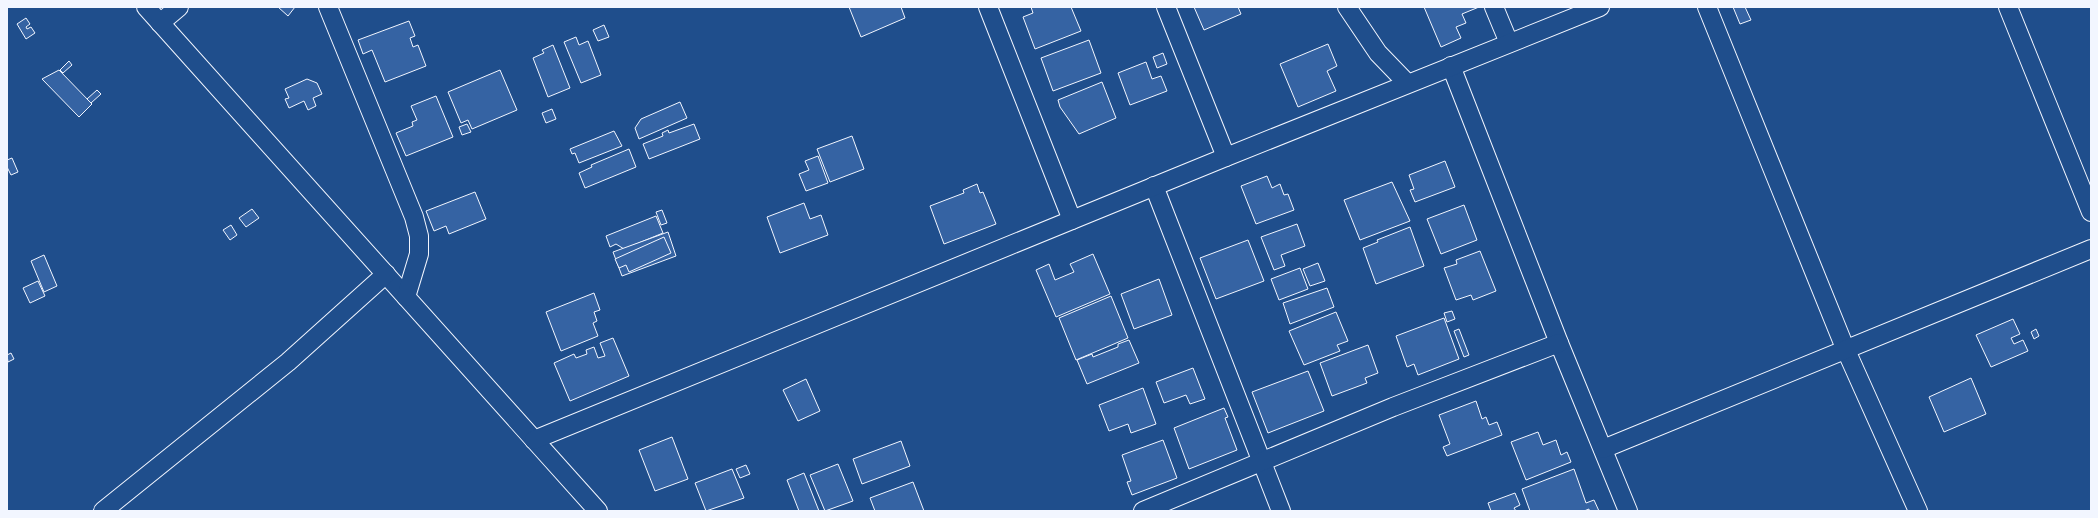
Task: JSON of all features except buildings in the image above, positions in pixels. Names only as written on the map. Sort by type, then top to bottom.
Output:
[{"type":"street","points":[[146,7],[598,511]]},
{"type":"street","points":[[160,23],[179,7]]},
{"type":"street","points":[[328,7],[414,217],[419,236],[419,254],[406,297]]},
{"type":"street","points":[[988,7],[1072,220]]},
{"type":"street","points":[[1166,7],[1226,157]]},
{"type":"street","points":[[1347,7],[1378,53],[1407,83]]},
{"type":"street","points":[[1494,7],[1509,43]]},
{"type":"street","points":[[534,440],[1407,83],[1600,7]]},
{"type":"street","points":[[1707,7],[1845,348],[1918,511]]},
{"type":"street","points":[[2008,7],[2091,212]]},
{"type":"street","points":[[1451,66],[1559,343],[1628,511]]},
{"type":"street","points":[[1154,186],[1280,511]]},
{"type":"street","points":[[1603,450],[1845,348],[2091,249]]},
{"type":"street","points":[[104,511],[288,362],[386,274]]},
{"type":"street","points":[[1143,511],[1559,343]]}]
